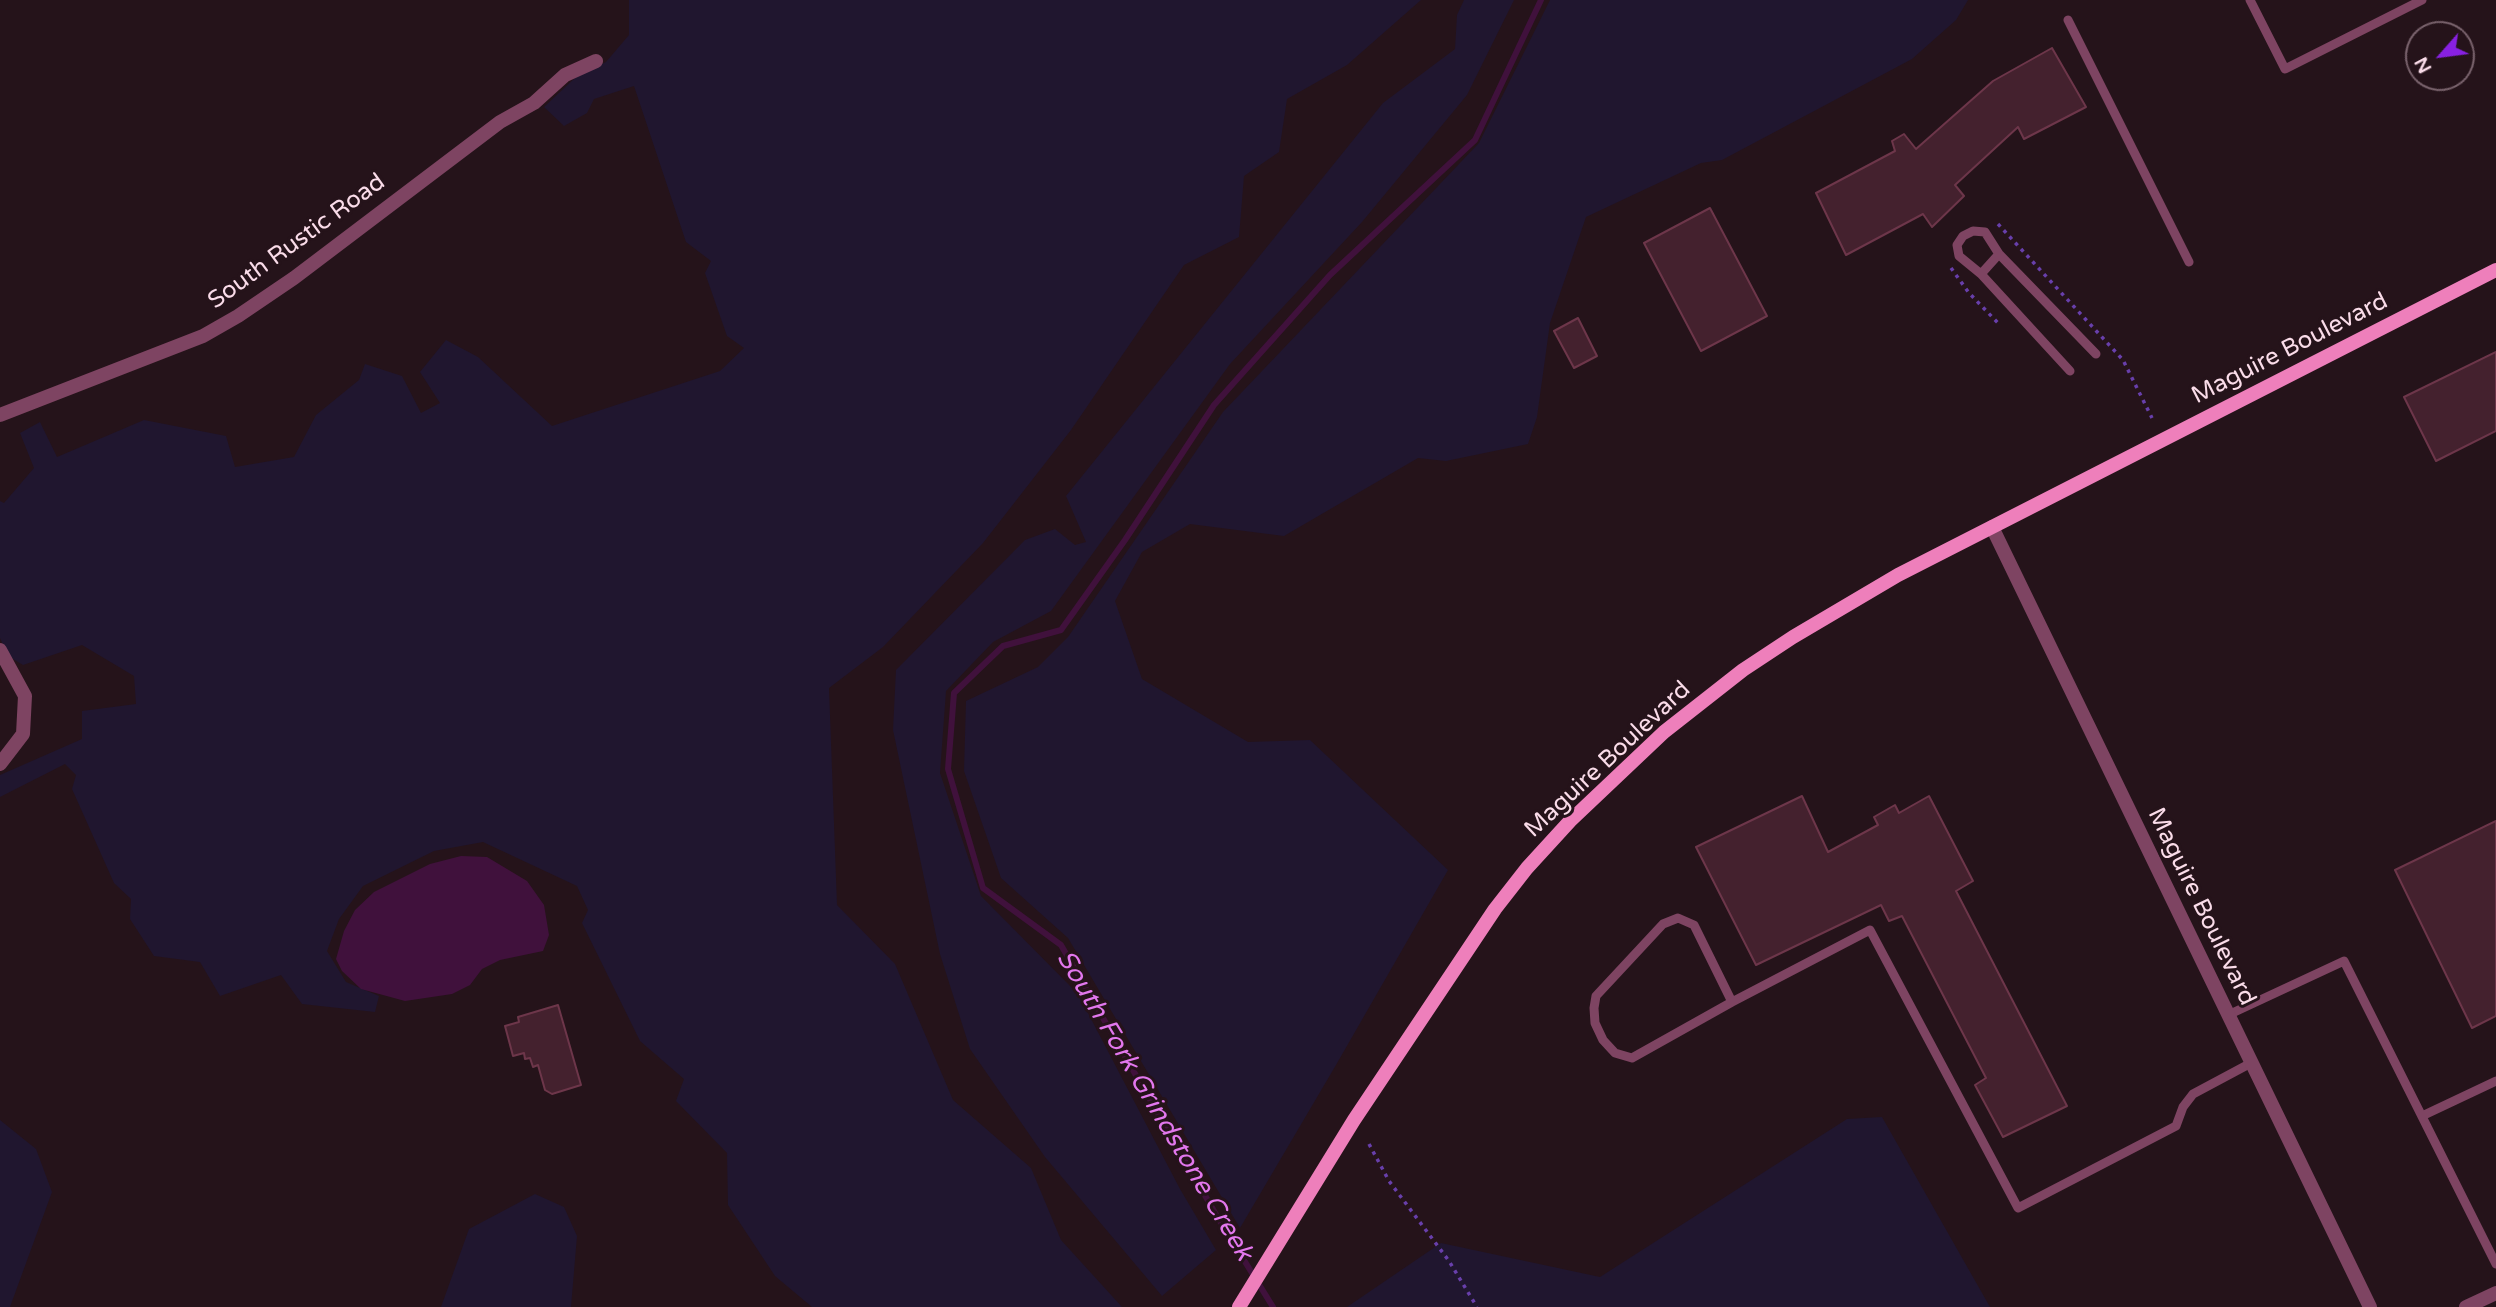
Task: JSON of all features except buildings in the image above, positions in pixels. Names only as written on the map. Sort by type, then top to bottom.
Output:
[{"type":"street","name":"South Rustic Road","points":[[0,415],[203,336],[238,316],[294,278],[500,122],[534,103],[565,75],[596,61]]},
{"type":"street","name":"Maguire Boulevard","points":[[1238,1307],[1462,955],[1527,868],[1570,821],[1664,732],[1744,670],[1874,588],[2496,270]]},
{"type":"street","name":"Maguire Boulevard","points":[[1992,527],[2370,1307]]},
{"type":"street","points":[[0,650],[24,696],[23,734],[0,764]]},
{"type":"street","points":[[2466,1307],[2496,1293]]},
{"type":"lane","points":[[2250,0],[2284,69],[2422,0]]},
{"type":"lane","points":[[2068,20],[2189,262]]},
{"type":"lane","points":[[2070,371],[1981,274],[1959,256],[1957,245],[1963,236],[1973,230],[1985,232],[1999,254],[2096,354]]},
{"type":"lane","points":[[1981,274],[1999,254]]},
{"type":"lane","points":[[1732,1002],[1694,925],[1678,918],[1663,924],[1596,996],[1595,1023],[1603,1040],[1615,1053],[1632,1058],[1732,1002],[1871,930],[2018,1208],[2176,1126],[2183,1107],[2193,1094],[2251,1063]]},
{"type":"lane","points":[[2228,1015],[2344,961],[2496,1264]]},
{"type":"lane","points":[[2422,1116],[2496,1081]]},
{"type":"path","points":[[1369,1144],[1389,1181],[1449,1261],[1477,1307]]},
{"type":"shaded area","points":[[629,0],[1421,0],[1347,65],[1287,99],[1279,152],[1244,176],[1239,237],[1184,265],[1071,430],[983,543],[883,647],[829,688],[837,905],[895,964],[953,1100],[1031,1168],[1061,1240],[1122,1307],[812,1307],[775,1276],[728,1205],[727,1153],[676,1101],[684,1079],[640,1041],[582,923],[588,910],[577,886],[483,842],[434,851],[363,886],[339,919],[327,951],[346,982],[379,996],[375,1012],[302,1004],[281,975],[220,996],[200,962],[154,956],[130,919],[131,899],[114,883],[72,789],[76,775],[65,764],[0,797],[0,775],[82,739],[82,711],[136,704],[134,676],[82,645],[23,665],[8,656],[0,638],[0,501],[4,503],[34,468],[20,433],[40,422],[57,457],[144,420],[226,436],[235,467],[294,457],[316,415],[359,380],[365,364],[402,376],[421,413],[440,403],[420,372],[446,340],[478,357],[552,426],[720,371],[744,348],[727,336],[705,273],[711,261],[686,242],[634,86],[594,99],[587,113],[564,126],[544,107],[576,77],[606,62],[629,35]]},
{"type":"shaded area","points":[[1464,0],[1514,0],[1467,95],[1362,222],[1230,364],[1051,611],[993,642],[946,691],[940,773],[981,896],[1078,994],[1180,1189],[1216,1250],[1162,1296],[1045,1157],[970,1049],[940,954],[893,730],[896,670],[1025,540],[1055,529],[1075,545],[1086,542],[1066,496],[1383,103],[1455,49],[1457,15]]},
{"type":"shaded area","points":[[1550,0],[1968,0],[1956,20],[1912,59],[1722,160],[1701,163],[1586,217],[1550,323],[1537,417],[1528,444],[1446,461],[1418,458],[1284,536],[1190,524],[1142,552],[1115,601],[1142,679],[1248,742],[1310,740],[1448,870],[1240,1228],[1068,938],[1001,878],[964,771],[966,701],[1038,667],[1068,637],[1223,412],[1479,143]]},
{"type":"shaded area","points":[[461,856],[487,857],[527,881],[544,905],[549,935],[543,951],[500,960],[482,969],[470,985],[452,994],[405,1001],[361,989],[342,971],[336,959],[344,931],[355,910],[374,892],[430,864]]},
{"type":"shaded area","points":[[1882,1117],[1990,1307],[1347,1307],[1441,1243],[1600,1277],[1847,1119]]},
{"type":"shaded area","points":[[0,1120],[36,1149],[52,1192],[10,1307],[0,1307]]},
{"type":"shaded area","points":[[535,1194],[564,1207],[577,1236],[571,1307],[441,1307],[469,1229]]},
{"type":"waterway","name":"South Fork Grindstone Creek","points":[[1273,1307],[1218,1218],[1061,945],[983,888],[948,769],[954,693],[1003,646],[1061,630],[1125,540],[1214,405],[1330,275],[1475,140],[1541,0]]}]
